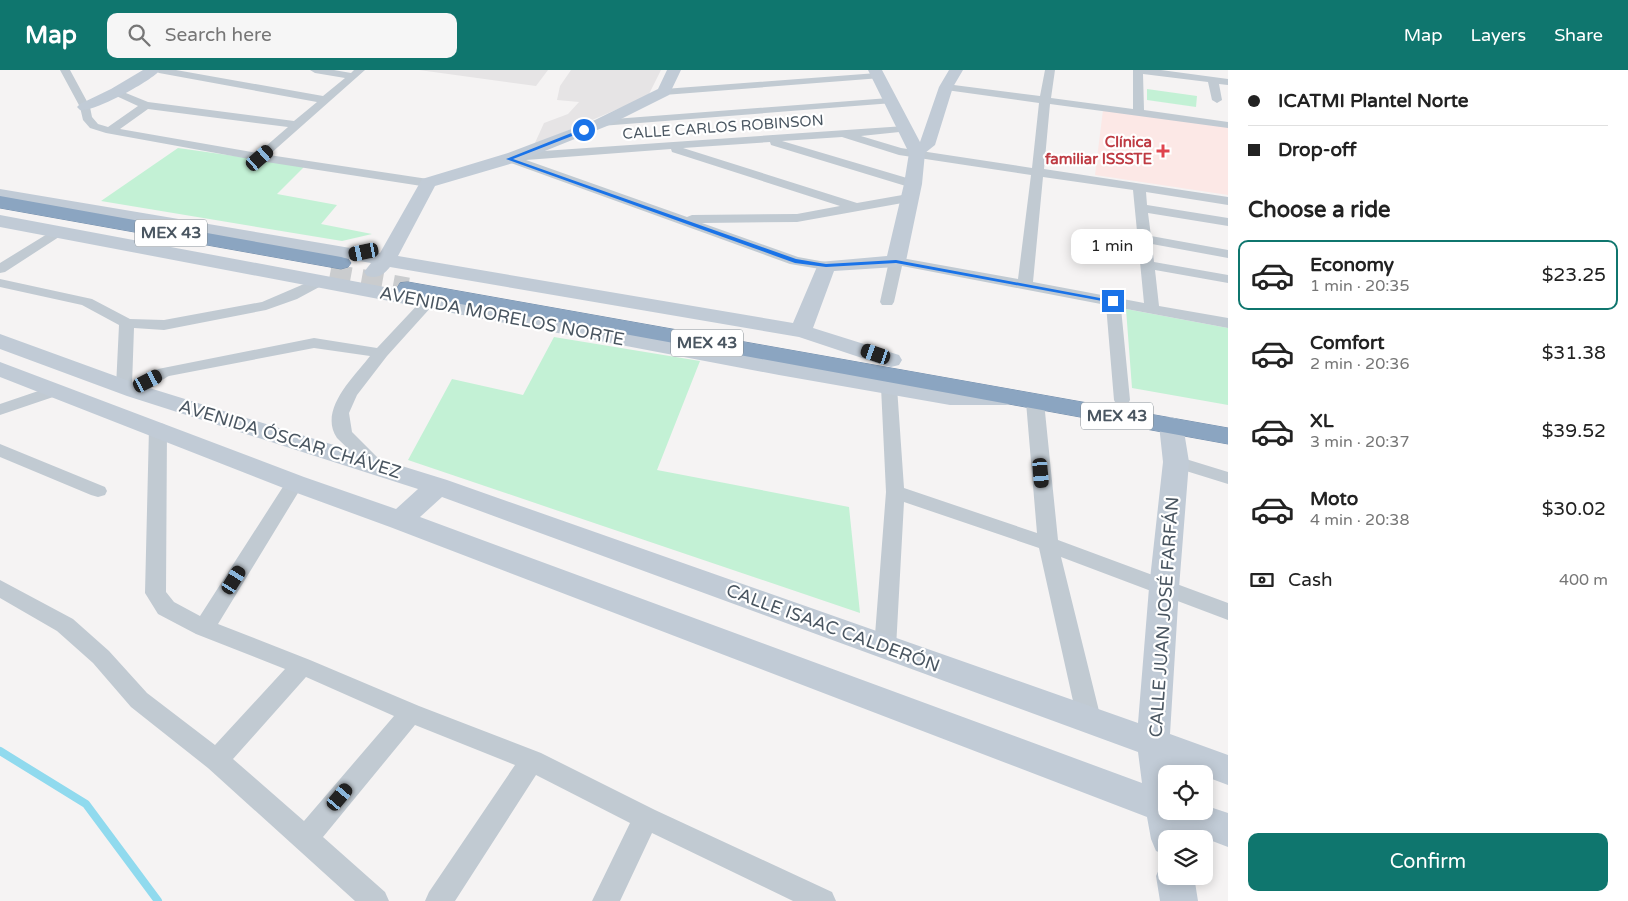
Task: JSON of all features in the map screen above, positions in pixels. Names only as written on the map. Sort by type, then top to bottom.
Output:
[{"type":"highway","name":"MEX 43","points":[[0,202],[335,268]]},
{"type":"highway","name":"MEX 43","points":[[0,213],[335,268]]},
{"type":"highway","name":"MEX 43","points":[[1228,418],[891,360],[413,282],[1006,398],[1228,436]]},
{"type":"street","points":[[65,70],[85,107],[87,118],[94,126],[110,132],[260,158],[428,182],[511,158],[601,123],[664,92],[876,73],[917,153],[911,191],[887,302]]},
{"type":"street","points":[[85,107],[116,92],[153,70]]},
{"type":"street","points":[[159,70],[325,100]]},
{"type":"street","points":[[316,70],[356,73]]},
{"type":"street","points":[[664,92],[674,70]]},
{"type":"street","points":[[917,153],[927,145],[946,87],[956,70]]},
{"type":"street","points":[[1025,285],[1045,100],[1050,70]]},
{"type":"street","points":[[1139,113],[1138,70],[1228,82]]},
{"type":"street","points":[[260,158],[356,73]]},
{"type":"street","points":[[1213,80],[1217,100]]},
{"type":"street","points":[[946,87],[1228,125]]},
{"type":"street","points":[[116,92],[146,105],[297,125]]},
{"type":"street","points":[[601,123],[889,101]]},
{"type":"street","points":[[110,132],[146,105]]},
{"type":"street","name":"CALLE CARLOS ROBINSON","points":[[511,158],[904,129]]},
{"type":"street","points":[[841,133],[887,149],[1228,201]]},
{"type":"street","points":[[766,140],[911,191]]},
{"type":"street","points":[[665,147],[855,207]]},
{"type":"street","points":[[511,158],[795,261],[826,266],[896,262],[1228,323]]},
{"type":"street","points":[[358,289],[386,260],[428,182]]},
{"type":"street","points":[[1139,187],[1152,308]]},
{"type":"street","points":[[678,219],[797,218],[855,207],[911,191]]},
{"type":"street","name":"AVENIDA MORELOS NORTE","points":[[0,194],[335,268],[358,289],[950,398],[1006,398]]},
{"type":"street","points":[[1142,208],[1228,222]]},
{"type":"street","name":"AVENIDA MORELOS NORTE","points":[[0,221],[57,232],[335,268],[386,260],[801,331],[831,338],[891,360]]},
{"type":"street","points":[[0,269],[57,232]]},
{"type":"street","points":[[1145,239],[1228,254]]},
{"type":"street","points":[[0,283],[87,302],[127,323],[164,325],[266,306],[292,296],[335,268],[396,242]]},
{"type":"street","points":[[1148,265],[1228,279]]},
{"type":"street","points":[[801,331],[826,266]]},
{"type":"street","points":[[1113,301],[1122,400]]},
{"type":"street","points":[[376,466],[343,434],[340,413],[349,394],[381,353],[428,302]]},
{"type":"street","points":[[127,323],[129,389],[164,372],[314,343],[381,353]]},
{"type":"street","name":"AVENIDA ÓSCAR CHÁVEZ","points":[[0,341],[129,389],[438,486]]},
{"type":"street","name":"AVENIDA ÓSCAR CHÁVEZ","points":[[0,369],[158,428],[295,483],[400,520]]},
{"type":"street","points":[[885,648],[895,492],[889,387]]},
{"type":"street","points":[[0,410],[56,390]]},
{"type":"street","points":[[1035,402],[1048,544],[1090,719]]},
{"type":"street","name":"CALLE JUAN JOSÉ FARFÁN","points":[[1158,765],[1153,742],[1164,588],[1176,462],[1172,425]]},
{"type":"street","points":[[158,428],[155,593],[166,608],[204,628],[302,666],[411,713],[532,761],[646,818],[822,901]]},
{"type":"street","points":[[0,450],[98,491]]},
{"type":"street","points":[[1176,462],[1228,478]]},
{"type":"street","points":[[204,628],[295,483]]},
{"type":"street","points":[[438,486],[400,520],[1158,812]]},
{"type":"street","name":"CALLE ISAAC CALDERÓN","points":[[438,486],[1228,770]]},
{"type":"street","points":[[895,492],[1048,544],[1228,612]]},
{"type":"street","points":[[0,588],[65,625],[101,657],[139,700],[216,760],[375,901]]},
{"type":"street","points":[[216,760],[302,666]]},
{"type":"street","points":[[305,839],[411,713]]},
{"type":"street","points":[[439,901],[532,761]]},
{"type":"street","points":[[606,901],[646,818]]},
{"type":"street","points":[[1186,820],[1228,830]]},
{"type":"street","points":[[1176,885],[1179,901]]},
{"type":"shaded area","points":[[419,70],[548,70],[536,86]]},
{"type":"shaded area","points":[[571,70],[661,70],[648,96],[534,145],[544,123],[568,114],[579,102],[557,100],[560,86]]},
{"type":"shaded area","name":"Clínica familiar ISSSTE","points":[[1103,110],[1228,126],[1228,195],[1095,175]]},
{"type":"green space","points":[[1147,89],[1197,96],[1196,107],[1147,100]]},
{"type":"green space","points":[[178,148],[305,166],[277,194],[337,205],[321,224],[372,234],[342,241],[101,201]]},
{"type":"green space","points":[[1126,309],[1228,328],[1228,405],[1132,388]]},
{"type":"green space","points":[[554,337],[700,361],[657,470],[849,507],[860,613],[408,460],[452,379],[523,395]]},
{"type":"waterway","points":[[0,751],[86,804],[158,901]]},
{"type":"tunnel","points":[[330,274],[408,288]]},
{"type":"place","name":"Clínica familiar ISSSTE","points":[[1163,151]]},
{"type":"route","points":[[584,130],[508,159],[795,261],[826,266],[896,262],[1113,301]]}]
